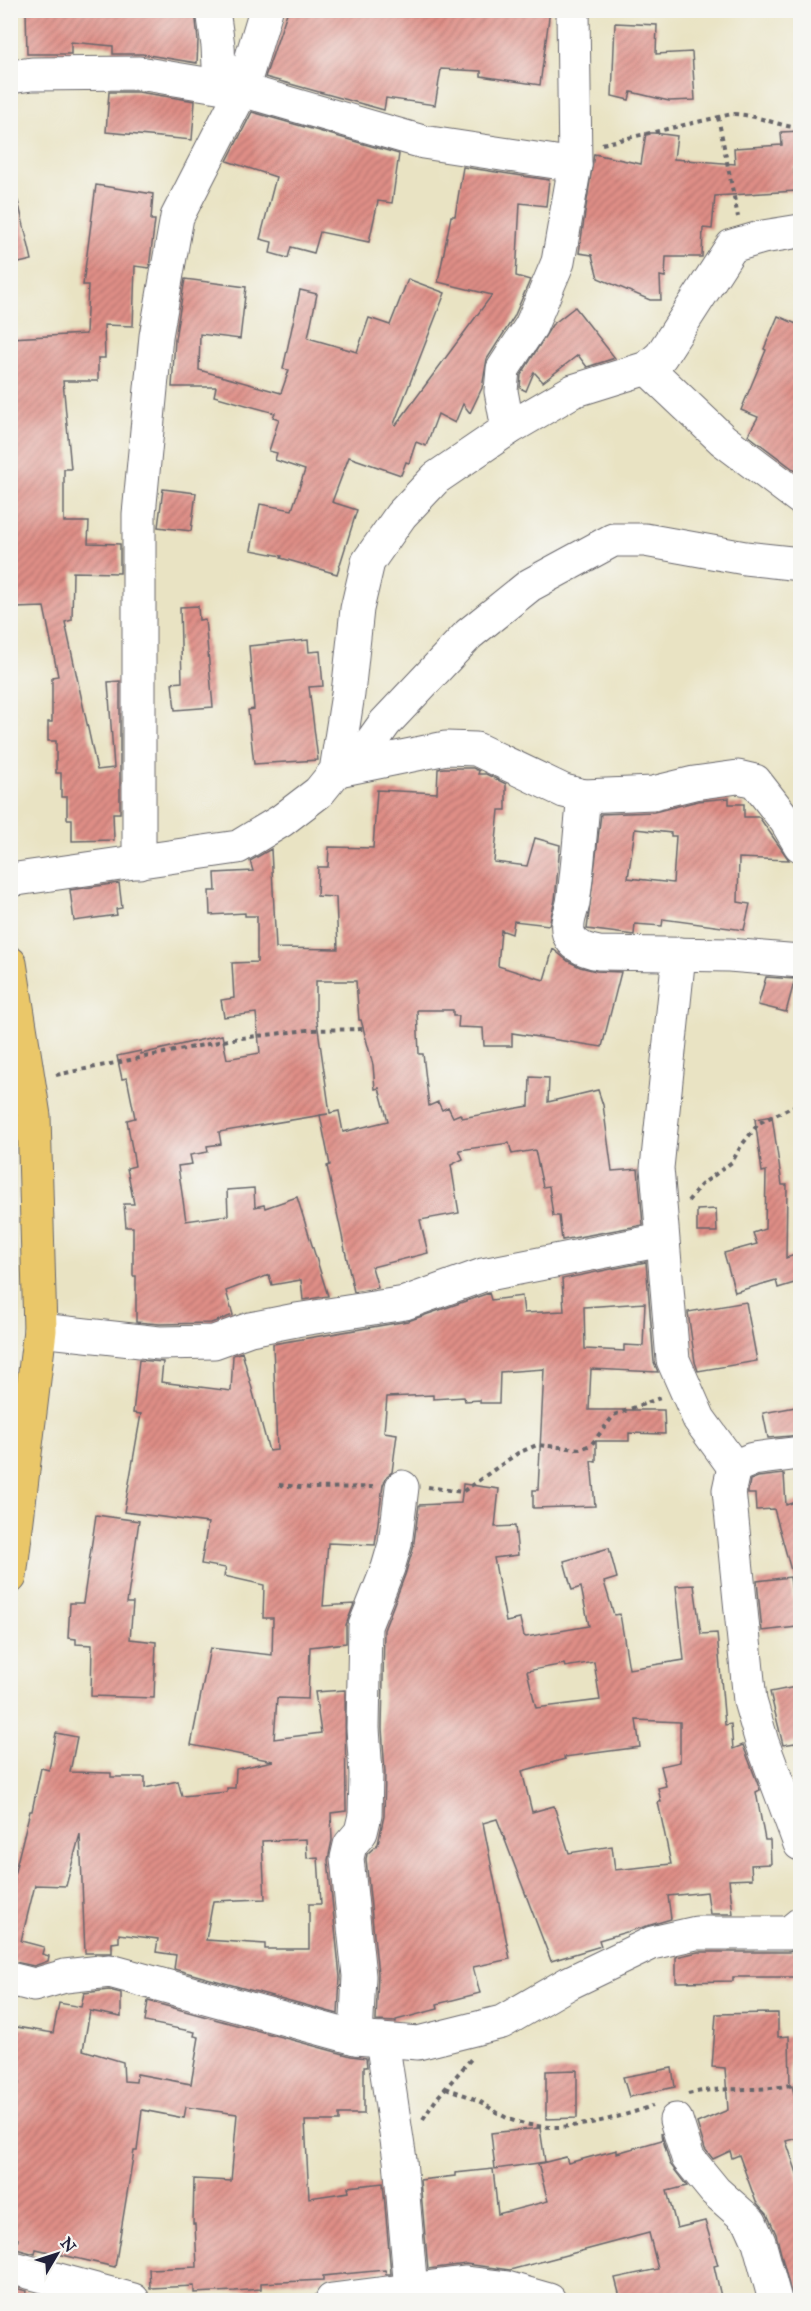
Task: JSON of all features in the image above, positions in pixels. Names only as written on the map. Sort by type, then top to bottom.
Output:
[{"type":"highway","points":[[10,963],[34,1116],[40,1330],[10,1577]]},
{"type":"street","points":[[213,10],[218,46],[231,88]]},
{"type":"street","points":[[139,862],[140,514],[156,336],[177,217],[231,88],[267,10]]},
{"type":"street","points":[[508,429],[501,391],[503,369],[531,326],[558,262],[575,158],[573,10]]},
{"type":"street","points":[[10,77],[32,74],[139,73],[231,88],[423,142],[575,158]]},
{"type":"street","points":[[345,768],[348,694],[357,609],[368,562],[400,515],[436,478],[508,429],[573,391],[647,368],[661,356],[732,246],[743,241],[801,231]]},
{"type":"street","points":[[647,368],[723,440],[801,498]]},
{"type":"street","points":[[10,880],[238,847],[281,821],[319,792],[345,768],[469,634],[530,585],[613,540],[645,540],[745,558],[801,564]]},
{"type":"street","points":[[345,768],[446,748],[476,749],[564,790],[584,796],[653,793],[694,783],[738,777],[755,781],[786,821],[801,845]]},
{"type":"street","points":[[584,796],[573,903],[568,925],[569,935],[574,944],[587,951],[729,955],[801,961]]},
{"type":"street","points":[[679,954],[657,1168],[673,1360],[699,1419],[734,1467],[729,1490],[750,1701],[762,1742],[801,1844]]},
{"type":"street","points":[[40,1330],[159,1343],[214,1342],[250,1329],[405,1304],[483,1275],[661,1226]]},
{"type":"street","points":[[734,1467],[753,1459],[801,1453]]},
{"type":"street","points":[[402,1487],[395,1544],[365,1626],[363,1728],[366,1774],[365,1815],[361,1832],[350,1845],[346,1858],[358,1976],[369,2039],[400,2160],[411,2291]]},
{"type":"street","points":[[10,1979],[34,1985],[65,1976],[111,1971],[369,2039],[418,2043],[502,2022],[569,1983],[652,1943],[696,1933],[789,1933],[801,1924]]},
{"type":"street","points":[[672,2107],[688,2158],[715,2191],[750,2222],[759,2242],[775,2301]]},
{"type":"street","points":[[10,2267],[133,2301]]},
{"type":"street","points":[[332,2301],[464,2283],[507,2288],[549,2301]]},
{"type":"path","points":[[575,158],[718,117],[743,114],[801,128]]},
{"type":"path","points":[[718,117],[743,241]]},
{"type":"path","points":[[28,1080],[233,1039],[307,1030],[367,1029]]},
{"type":"path","points":[[661,1226],[685,1204],[701,1185],[732,1162],[759,1123],[801,1103]]},
{"type":"path","points":[[279,1485],[311,1488],[429,1487],[462,1492],[518,1453],[537,1445],[585,1448],[595,1442],[614,1415],[686,1389]]},
{"type":"path","points":[[420,2123],[474,2055]]},
{"type":"path","points":[[446,2088],[479,2101],[499,2115],[516,2122],[560,2128],[672,2107],[707,2089],[781,2089],[801,2082]]},
{"type":"building","points":[[26,10],[124,10],[145,13],[145,10],[195,10],[198,41],[197,63],[142,54],[113,54],[113,46],[71,42],[71,54],[27,54]]},
{"type":"building","points":[[288,10],[550,10],[540,85],[481,76],[481,71],[441,69],[435,105],[386,98],[384,110],[265,77]]},
{"type":"building","points":[[615,23],[657,25],[656,54],[692,52],[695,100],[669,101],[631,92],[629,100],[612,96]]},
{"type":"building","points":[[109,92],[138,92],[195,101],[192,140],[106,132]]},
{"type":"building","points":[[252,112],[399,154],[392,203],[378,201],[369,242],[320,232],[314,253],[291,247],[288,258],[270,253],[272,242],[260,239],[276,177],[227,161]]},
{"type":"building","points":[[801,131],[801,166],[794,167],[796,191],[715,196],[712,229],[703,228],[702,257],[666,257],[665,277],[660,276],[661,300],[650,300],[598,278],[592,255],[579,253],[594,154],[641,164],[646,133],[654,133],[677,136],[674,159],[735,164],[734,148],[782,145],[781,132]]},
{"type":"building","points":[[463,167],[549,180],[546,206],[520,203],[516,276],[530,280],[514,317],[487,359],[482,388],[470,413],[463,404],[455,423],[438,414],[426,446],[416,442],[409,463],[406,462],[401,475],[349,457],[332,502],[357,510],[337,574],[281,558],[282,556],[251,550],[260,504],[292,510],[305,470],[275,460],[277,453],[269,451],[279,419],[273,417],[275,413],[214,396],[216,387],[172,387],[175,339],[185,279],[246,287],[240,339],[200,334],[199,370],[281,393],[289,370],[283,369],[300,290],[317,294],[308,338],[357,352],[369,318],[390,325],[408,279],[445,293],[394,424],[396,425],[492,295],[438,282],[451,216],[455,216]]},
{"type":"building","points":[[96,185],[153,194],[151,220],[155,220],[149,268],[135,266],[133,326],[104,325],[105,358],[98,358],[98,381],[63,381],[71,469],[64,469],[64,522],[89,522],[88,543],[120,544],[120,573],[73,572],[72,620],[65,622],[97,770],[114,768],[108,682],[120,681],[120,813],[113,813],[114,840],[72,841],[72,819],[67,819],[67,797],[61,797],[61,773],[56,773],[56,741],[48,741],[48,722],[52,722],[52,677],[58,676],[44,607],[15,608],[10,558],[10,477],[14,477],[10,415],[10,338],[86,334],[88,285],[83,285]]},
{"type":"building","points":[[18,201],[32,260],[10,265],[10,202]]},
{"type":"building","points":[[575,307],[615,358],[587,367],[578,355],[543,382],[534,372],[526,391],[520,388],[521,375],[552,325]]},
{"type":"building","points":[[778,316],[801,326],[801,475],[748,435],[758,417],[741,410]]},
{"type":"building","points":[[163,489],[196,493],[191,531],[158,527]]},
{"type":"building","points":[[198,606],[199,620],[205,619],[213,707],[175,710],[172,683],[182,682],[180,607]]},
{"type":"building","points":[[308,640],[309,652],[320,651],[323,686],[309,687],[318,760],[254,764],[248,710],[254,709],[249,646]]},
{"type":"building","points":[[473,768],[479,771],[478,774],[486,774],[506,784],[506,810],[499,810],[494,862],[527,866],[535,838],[560,845],[555,900],[549,925],[514,921],[512,934],[501,930],[498,966],[544,980],[553,949],[580,967],[596,971],[621,972],[602,1047],[512,1033],[512,1046],[484,1046],[483,1028],[458,1027],[459,1016],[453,1016],[453,1010],[417,1010],[419,1054],[423,1054],[429,1106],[438,1102],[442,1110],[448,1107],[453,1117],[460,1114],[462,1118],[529,1106],[530,1077],[549,1078],[548,1102],[598,1090],[603,1105],[612,1171],[638,1169],[643,1225],[562,1240],[559,1216],[553,1216],[549,1186],[543,1187],[535,1150],[512,1154],[509,1143],[459,1150],[463,1159],[451,1165],[459,1213],[420,1220],[428,1253],[372,1267],[378,1288],[354,1292],[327,1166],[330,1165],[320,1115],[219,1132],[221,1144],[207,1146],[208,1152],[190,1155],[192,1164],[178,1166],[186,1221],[228,1215],[227,1190],[254,1188],[255,1207],[264,1205],[265,1208],[297,1197],[328,1296],[303,1300],[301,1280],[272,1285],[269,1275],[226,1291],[233,1315],[211,1323],[136,1322],[133,1227],[126,1227],[124,1204],[134,1204],[127,1168],[135,1166],[127,1120],[135,1118],[127,1078],[122,1079],[117,1056],[141,1051],[141,1054],[222,1035],[227,1059],[260,1053],[256,1013],[224,1017],[221,1000],[234,998],[232,963],[257,962],[257,916],[245,916],[245,913],[210,915],[209,891],[216,891],[215,873],[253,871],[250,861],[271,849],[276,948],[338,949],[336,897],[317,896],[318,867],[328,867],[329,847],[373,848],[377,790],[437,793],[438,769]],"holes":[[[316,981],[356,981],[359,1020],[361,1020],[373,1065],[375,1089],[379,1088],[388,1121],[343,1132],[339,1111],[330,1113],[316,1015]]]},
{"type":"building","points":[[729,798],[729,804],[744,804],[744,817],[759,817],[789,860],[739,858],[738,902],[750,904],[744,930],[663,919],[662,926],[635,924],[634,935],[587,929],[601,814],[654,812],[698,801]],"holes":[[[635,829],[671,833],[671,836],[676,836],[673,883],[628,878]]]},
{"type":"building","points":[[119,883],[122,908],[116,909],[117,915],[74,921],[70,890]]},
{"type":"building","points":[[766,977],[795,979],[786,1012],[758,1005]]},
{"type":"building","points":[[772,1116],[782,1185],[787,1185],[786,1258],[801,1253],[801,1281],[778,1288],[776,1280],[735,1292],[724,1253],[757,1244],[753,1233],[765,1229],[766,1171],[762,1172],[755,1119]]},
{"type":"building","points":[[716,1209],[717,1232],[697,1232],[697,1210]]},
{"type":"building","points":[[646,1262],[654,1362],[658,1372],[591,1369],[589,1410],[664,1410],[665,1434],[629,1433],[629,1441],[596,1441],[596,1462],[591,1461],[595,1506],[533,1508],[533,1490],[538,1490],[544,1369],[500,1372],[499,1403],[480,1403],[480,1400],[465,1401],[464,1397],[433,1399],[433,1395],[387,1397],[384,1432],[397,1434],[392,1472],[387,1476],[383,1485],[375,1545],[328,1543],[323,1606],[354,1604],[346,1625],[346,1643],[310,1647],[308,1699],[277,1698],[274,1739],[321,1733],[315,1692],[345,1690],[346,1811],[331,1813],[332,1840],[328,1860],[340,1977],[338,2014],[174,1969],[176,1955],[156,1952],[158,1939],[119,1934],[119,1942],[112,1943],[112,1953],[85,1953],[80,1834],[66,1886],[35,1885],[21,1941],[44,1947],[42,1954],[49,1956],[48,1961],[34,1966],[10,1961],[10,1899],[15,1879],[13,1879],[41,1768],[49,1770],[56,1733],[77,1737],[70,1772],[111,1773],[111,1777],[145,1777],[145,1788],[178,1781],[182,1796],[227,1792],[227,1788],[235,1788],[236,1769],[273,1761],[191,1745],[210,1648],[272,1655],[273,1618],[263,1618],[264,1585],[224,1576],[226,1568],[201,1564],[208,1523],[124,1512],[141,1414],[133,1413],[139,1360],[163,1362],[161,1382],[231,1391],[233,1355],[242,1352],[269,1451],[277,1450],[273,1344],[408,1321],[489,1293],[491,1300],[522,1296],[524,1313],[564,1311],[562,1279]],"holes":[[[645,1303],[643,1346],[624,1345],[624,1351],[585,1349],[584,1307]],[[306,1839],[307,1858],[318,1857],[321,1904],[309,1904],[309,1949],[265,1949],[265,1944],[206,1940],[213,1901],[265,1899],[262,1841]]]},
{"type":"building","points":[[746,1302],[757,1361],[698,1371],[688,1312]]},
{"type":"building","points":[[801,1406],[801,1435],[768,1438],[763,1413]]},
{"type":"building","points":[[784,1474],[786,1505],[801,1500],[801,1584],[795,1585],[774,1509],[756,1510],[755,1494],[748,1494],[750,1480]]},
{"type":"building","points":[[463,1484],[499,1489],[495,1527],[515,1526],[518,1555],[494,1558],[506,1622],[520,1619],[526,1637],[589,1626],[581,1587],[572,1590],[564,1561],[609,1548],[617,1578],[604,1582],[614,1615],[620,1614],[629,1669],[684,1660],[676,1586],[694,1585],[701,1634],[717,1633],[725,1725],[731,1724],[733,1749],[743,1745],[760,1790],[756,1792],[765,1840],[770,1840],[771,1864],[751,1865],[752,1879],[729,1880],[733,1914],[710,1914],[707,1892],[668,1896],[671,1919],[599,1940],[601,1946],[551,1961],[497,1819],[483,1823],[510,1959],[473,1967],[480,1993],[437,2004],[438,2009],[396,2020],[396,2022],[376,2021],[378,1974],[366,1859],[367,1854],[378,1844],[384,1816],[385,1773],[382,1728],[384,1630],[413,1549],[419,1505],[461,1503]],"holes":[[[594,1662],[600,1700],[536,1708],[527,1671],[564,1664],[565,1667]],[[636,1720],[680,1722],[680,1762],[661,1766],[666,1786],[658,1788],[661,1802],[658,1802],[671,1864],[615,1870],[612,1846],[569,1853],[554,1806],[532,1812],[522,1771],[565,1759],[564,1757],[640,1747]]]},
{"type":"building","points":[[96,1515],[139,1521],[127,1603],[133,1603],[130,1639],[156,1642],[154,1698],[91,1696],[92,1645],[76,1644],[76,1639],[68,1638],[70,1603],[83,1603]]},
{"type":"building","points":[[790,1577],[797,1627],[762,1631],[757,1581]]},
{"type":"building","points":[[801,1686],[801,1742],[783,1745],[770,1692]]},
{"type":"building","points":[[801,1948],[801,1977],[733,1977],[733,1981],[676,1982],[676,1957],[698,1952],[789,1952]]},
{"type":"building","points":[[109,1990],[121,1993],[121,2017],[90,2011],[83,2050],[123,2062],[124,2081],[136,2082],[137,2074],[191,2084],[199,2037],[194,2036],[195,2032],[145,2022],[148,2001],[351,2056],[366,2058],[364,2114],[339,2114],[339,2121],[305,2121],[309,2198],[349,2192],[348,2187],[383,2183],[391,2274],[386,2274],[385,2270],[323,2276],[323,2280],[261,2283],[261,2289],[235,2291],[194,2293],[194,2286],[150,2288],[149,2269],[197,2267],[195,2224],[193,2224],[194,2179],[231,2181],[237,2114],[186,2107],[184,2118],[142,2110],[137,2151],[134,2151],[115,2267],[36,2249],[35,2254],[16,2249],[18,2239],[10,2238],[10,2111],[19,2083],[10,2080],[10,2026],[53,2033],[59,2003],[81,2007],[84,1993]]},
{"type":"building","points":[[778,2013],[778,2037],[789,2036],[790,2087],[792,2086],[801,2118],[801,2137],[786,2141],[801,2185],[801,2301],[793,2301],[776,2234],[767,2214],[756,2202],[739,2155],[732,2158],[730,2151],[713,2159],[705,2149],[697,2123],[728,2110],[725,2068],[712,2067],[716,2014]]},
{"type":"building","points":[[672,2068],[675,2087],[629,2097],[623,2077]]},
{"type":"building","points":[[577,2070],[577,2118],[546,2119],[546,2071]]},
{"type":"building","points":[[540,2128],[545,2162],[495,2169],[491,2133]]},
{"type":"building","points":[[661,2133],[670,2164],[687,2186],[667,2191],[677,2228],[705,2221],[718,2265],[714,2266],[722,2301],[629,2301],[628,2296],[620,2297],[615,2278],[658,2269],[649,2233],[510,2270],[466,2264],[428,2269],[420,2180],[493,2169],[498,2214],[548,2201],[538,2164],[566,2157],[568,2163],[617,2150],[617,2153],[662,2140]]},
{"type":"building","points":[[10,2287],[27,2291],[25,2301],[10,2301]]}]
